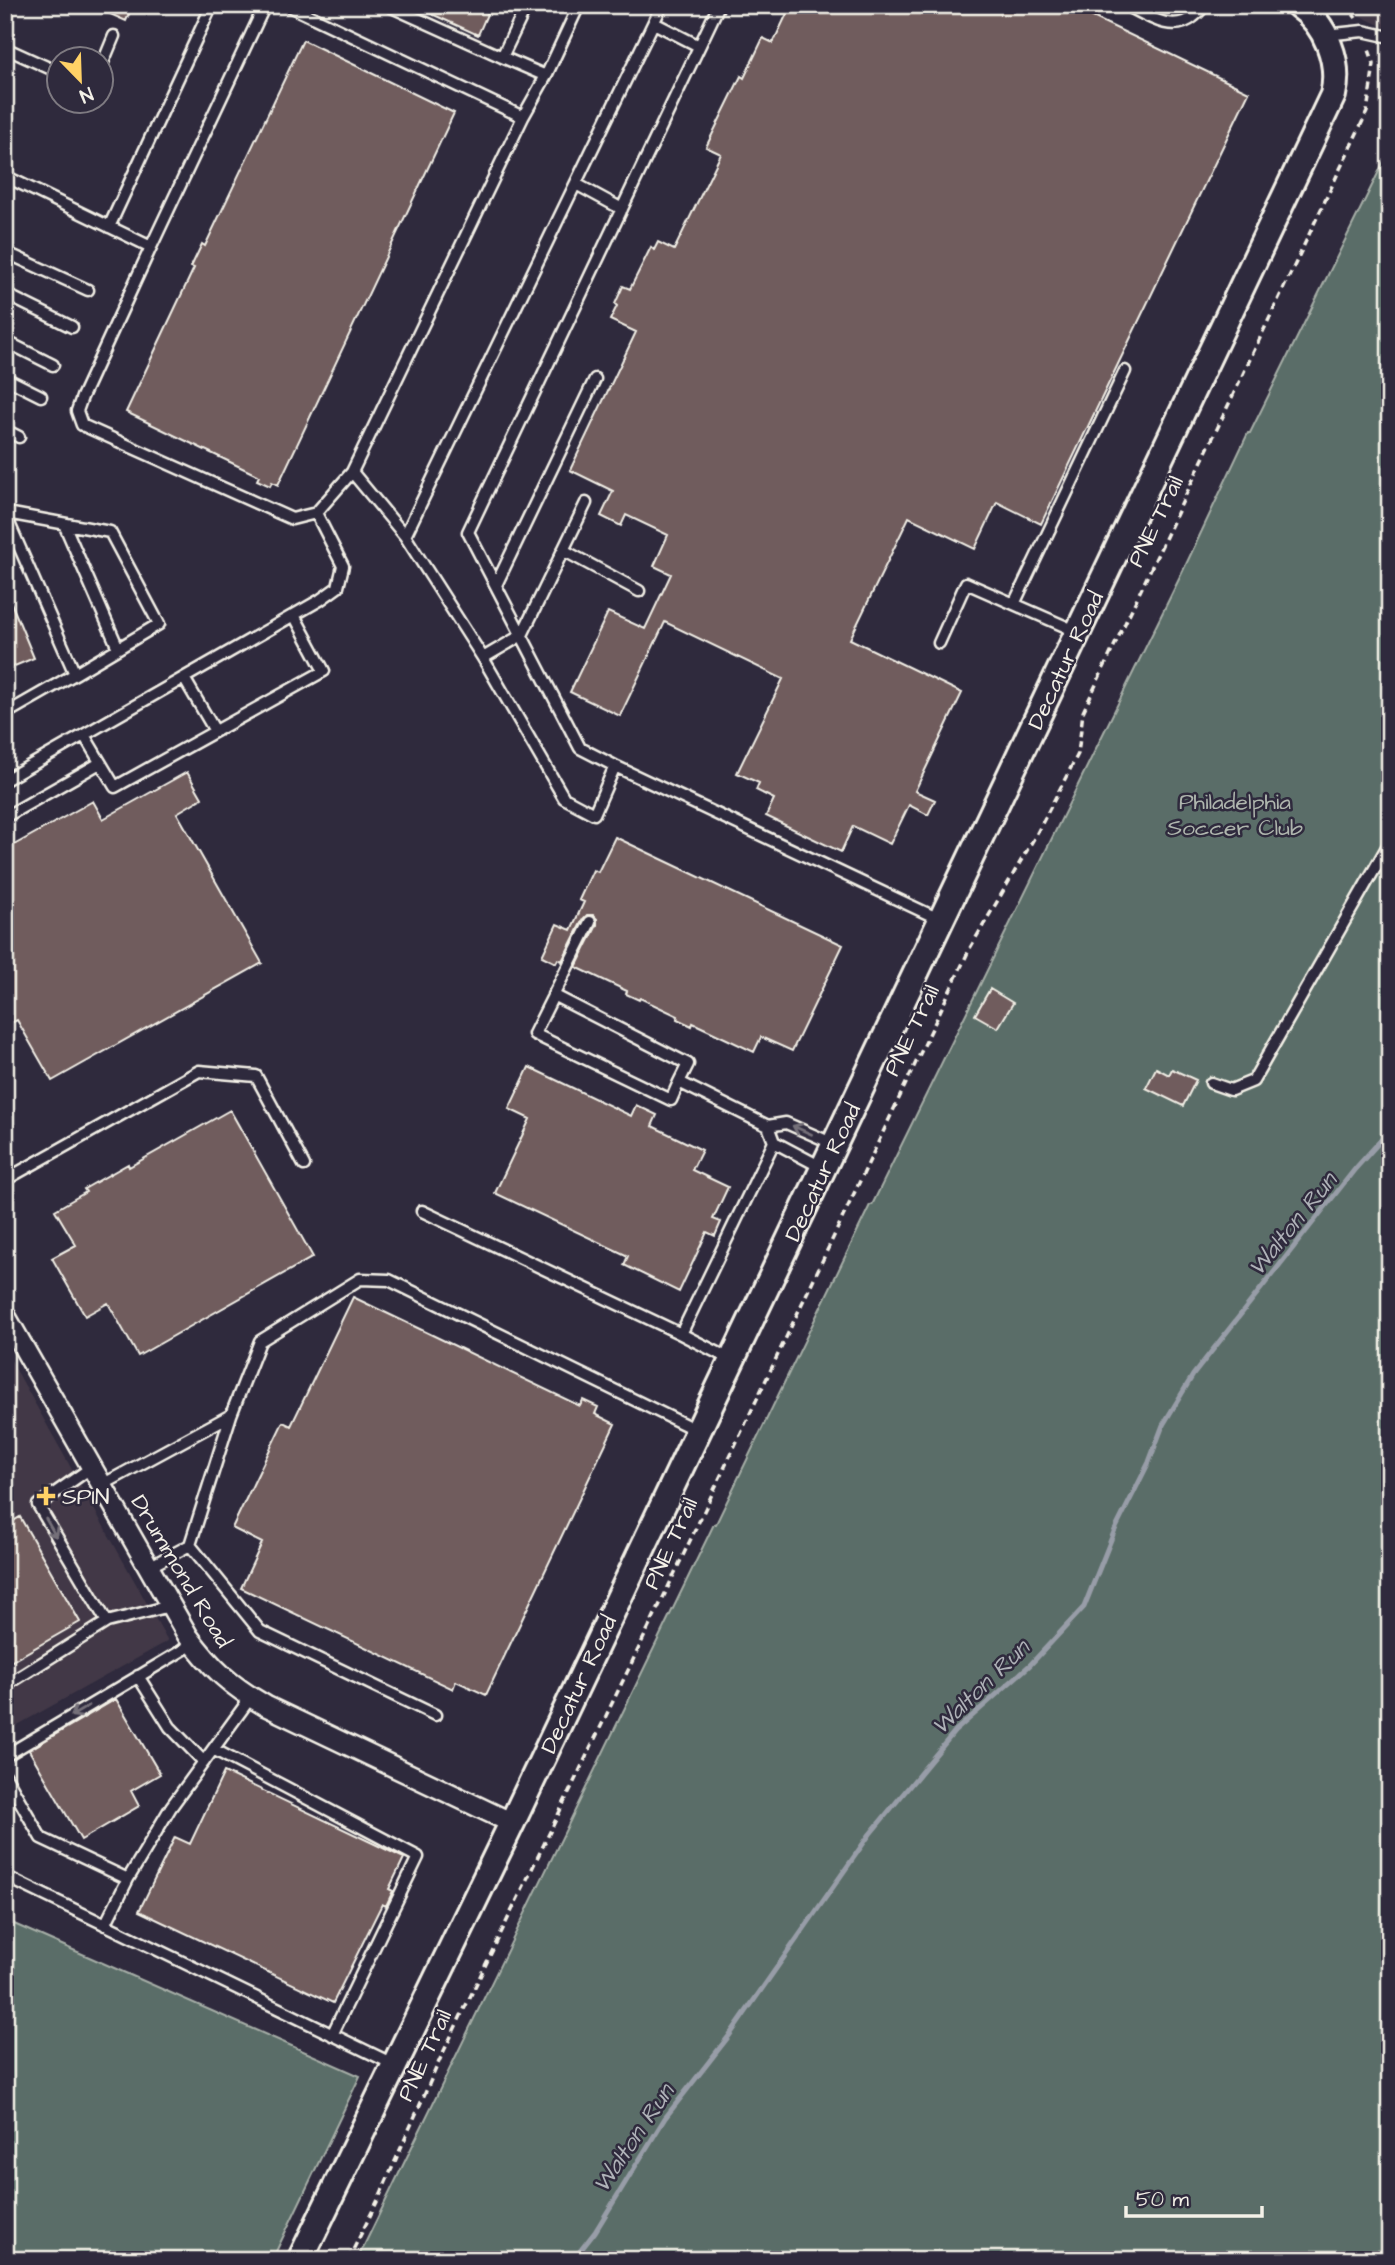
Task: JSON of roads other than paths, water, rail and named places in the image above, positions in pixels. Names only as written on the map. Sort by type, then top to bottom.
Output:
[{"type":"street","points":[[1298,5],[1308,12],[1324,35]]},
{"type":"street","name":"Decatur Road","points":[[300,2260],[512,1823],[1333,95],[1336,82],[1334,60],[1324,35]]},
{"type":"street","name":"Drummond Road","points":[[5,1315],[170,1606],[193,1644],[216,1671],[233,1687],[251,1697],[512,1823]]},
{"type":"lane","points":[[109,227],[212,5]]},
{"type":"lane","points":[[265,5],[150,247],[78,411],[82,425],[292,519],[316,513],[352,472],[579,5]]},
{"type":"lane","points":[[287,5],[523,117]]},
{"type":"lane","points":[[387,5],[546,76]]},
{"type":"lane","points":[[502,57],[527,5]]},
{"type":"lane","points":[[405,536],[662,5]]},
{"type":"lane","points":[[719,5],[468,532],[580,748],[941,920]]},
{"type":"lane","points":[[1126,5],[1170,25],[1185,23],[1202,10],[1204,5]]},
{"type":"lane","points":[[654,23],[699,46]]},
{"type":"lane","points":[[1324,35],[1363,31],[1390,37]]},
{"type":"lane","points":[[110,46],[114,36]]},
{"type":"lane","points":[[5,48],[46,67]]},
{"type":"lane","points":[[5,176],[150,247]]},
{"type":"lane","points":[[576,184],[622,209]]},
{"type":"lane","points":[[7,256],[88,290]]},
{"type":"lane","points":[[5,294],[72,327]]},
{"type":"lane","points":[[5,341],[53,365]]},
{"type":"lane","points":[[1014,604],[1125,371]]},
{"type":"lane","points":[[5,378],[41,396]]},
{"type":"lane","points":[[496,585],[595,379]]},
{"type":"lane","points":[[5,430],[19,436]]},
{"type":"lane","points":[[352,472],[405,536],[483,658],[564,798],[594,814],[615,766]]},
{"type":"lane","points":[[483,658],[522,635],[586,503]]},
{"type":"lane","points":[[5,780],[294,615],[338,587],[343,566],[316,513]]},
{"type":"lane","points":[[5,714],[159,624],[110,532],[6,514]]},
{"type":"lane","points":[[6,514],[75,674]]},
{"type":"lane","points":[[64,524],[118,648]]},
{"type":"lane","points":[[563,550],[639,591]]},
{"type":"lane","points":[[939,643],[966,583],[1078,632]]},
{"type":"lane","points":[[84,735],[115,787],[324,671],[294,615]]},
{"type":"lane","points":[[184,678],[215,731]]},
{"type":"lane","points":[[5,817],[100,762]]},
{"type":"lane","points":[[1211,1083],[1231,1090],[1253,1080],[1390,842]]},
{"type":"lane","points":[[553,995],[688,1064],[671,1100],[534,1034],[553,995],[590,922]]},
{"type":"lane","points":[[5,1180],[199,1071],[256,1076],[304,1165]]},
{"type":"lane","points":[[680,1082],[768,1126],[786,1123],[835,1145]]},
{"type":"lane","points":[[768,1126],[774,1142],[824,1168]]},
{"type":"lane","points":[[681,1334],[774,1142]]},
{"type":"lane","points":[[422,1211],[732,1360]]},
{"type":"lane","points":[[149,1567],[190,1545],[231,1415],[260,1341],[360,1279],[389,1280],[699,1431]]},
{"type":"lane","points":[[102,1485],[231,1415]]},
{"type":"lane","points":[[92,1467],[38,1505],[107,1622]]},
{"type":"lane","points":[[190,1545],[260,1631],[435,1714]]},
{"type":"lane","points":[[5,1686],[107,1622],[170,1606]]},
{"type":"lane","points":[[5,1756],[193,1644]]},
{"type":"lane","points":[[138,1676],[170,1727],[204,1762]]},
{"type":"lane","points":[[105,1925],[128,1879],[171,1807],[251,1697]]},
{"type":"lane","points":[[213,1749],[418,1857],[332,2035]]},
{"type":"lane","points":[[5,1775],[41,1838],[128,1879]]},
{"type":"lane","points":[[5,1871],[9,1878],[395,2065]]},
{"type":"waterway","name":"Walton Run","points":[[573,2260],[595,2232],[665,2118],[729,2036],[870,1834],[955,1731],[1030,1665],[1084,1607],[1114,1532],[1149,1462],[1163,1425],[1193,1375],[1355,1169],[1390,1130]]},
{"type":"place","name":"SPIN","points":[[46,1496]]},
{"type":"park label","name":"Philadelphia Soccer Club","points":[[1235,814]]}]
